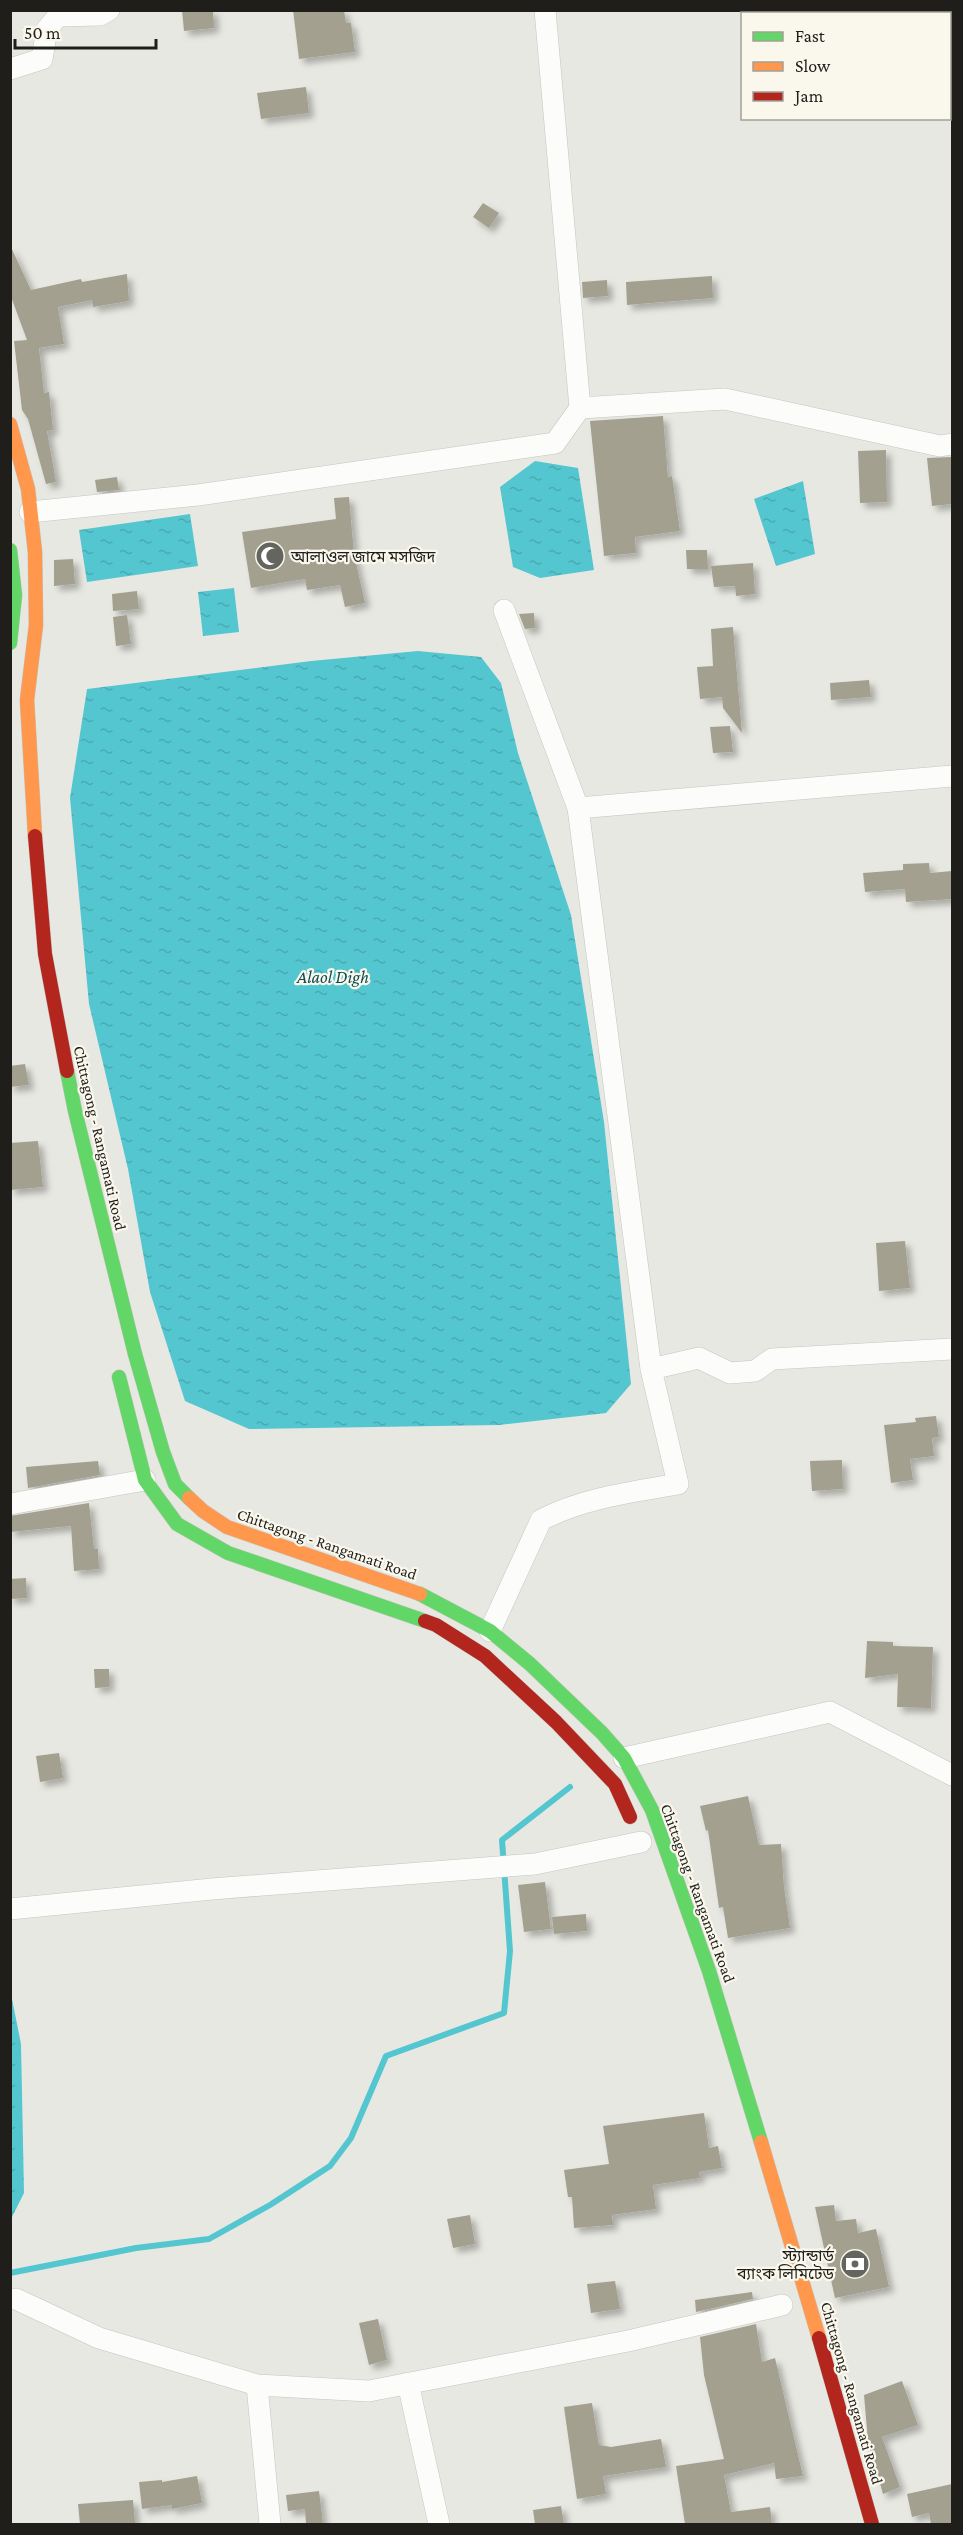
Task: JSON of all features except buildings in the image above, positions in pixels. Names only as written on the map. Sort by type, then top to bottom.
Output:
[{"type":"highway","name":"Chittagong - Rangamati Road","points":[[10,423],[28,489],[35,552],[36,625],[27,700],[29,758],[45,954],[75,1111],[135,1354],[163,1452],[175,1484],[203,1511],[226,1527],[315,1559],[405,1587],[444,1604],[490,1631],[530,1664],[624,1758],[652,1810],[709,1971],[814,2319],[872,2524]]},
{"type":"highway","points":[[10,550],[15,595],[10,643]]},
{"type":"highway","points":[[115,1360],[145,1480],[177,1524],[228,1553],[436,1624],[485,1656],[556,1722],[615,1784],[643,1848]]},
{"type":"street","points":[[10,69],[42,59],[47,29],[58,16],[100,15],[109,10]]},
{"type":"street","points":[[30,512],[198,495],[555,442],[580,408],[545,10]]},
{"type":"street","points":[[580,408],[725,399],[940,446],[952,444]]},
{"type":"street","points":[[490,1631],[541,1520],[556,1512],[619,1494],[678,1484],[651,1369],[578,808],[504,610]]},
{"type":"street","points":[[578,808],[952,776]]},
{"type":"street","points":[[651,1369],[699,1358],[730,1373],[755,1371],[771,1359],[952,1349]]},
{"type":"street","points":[[10,1504],[145,1480]]},
{"type":"street","points":[[624,1758],[830,1712],[952,1775]]},
{"type":"street","points":[[10,1909],[212,1889],[535,1864],[643,1848]]},
{"type":"street","points":[[16,2300],[99,2338],[257,2385],[369,2391],[628,2342],[789,2303]]},
{"type":"street","points":[[408,2383],[439,2524]]},
{"type":"street","points":[[257,2385],[270,2524]]},
{"type":"water","points":[[535,461],[578,468],[594,570],[540,578],[513,567],[500,487]]},
{"type":"water","points":[[803,481],[815,554],[776,566],[754,499]]},
{"type":"water","points":[[190,514],[198,566],[87,582],[79,530]]},
{"type":"water","points":[[234,588],[239,632],[203,636],[198,592]]},
{"type":"water","name":"Alaol Digh","points":[[418,651],[481,657],[501,683],[518,753],[571,915],[604,1122],[631,1384],[606,1413],[499,1425],[249,1429],[185,1401],[150,1292],[128,1169],[89,1004],[70,798],[87,689],[311,661]]},
{"type":"water","points":[[10,1989],[21,2044],[24,2193],[11,2219]]},
{"type":"waterway","points":[[10,2273],[136,2248],[209,2239],[270,2205],[330,2166],[351,2138],[386,2056],[504,2013],[510,1951],[502,1840],[570,1787]]},
{"type":"traffic: fast","points":[[10,550],[15,595],[10,643]]},
{"type":"traffic: fast","points":[[67,1071],[135,1354],[163,1452],[175,1484],[189,1498]]},
{"type":"traffic: fast","points":[[119,1377],[145,1480],[177,1524],[228,1553],[425,1621]]},
{"type":"traffic: fast","points":[[420,1594],[490,1631],[530,1664],[602,1733],[624,1758],[652,1810],[709,1971],[761,2142]]},
{"type":"traffic: slow","points":[[10,424],[28,489],[35,552],[36,625],[27,700],[35,836]]},
{"type":"traffic: slow","points":[[189,1498],[203,1511],[227,1527],[420,1594]]},
{"type":"traffic: slow","points":[[761,2142],[819,2338]]},
{"type":"traffic: jam","points":[[35,836],[45,954],[67,1071]]},
{"type":"traffic: jam","points":[[425,1621],[436,1625],[485,1656],[556,1722],[615,1784],[630,1817]]},
{"type":"traffic: jam","points":[[819,2338],[872,2524]]},
{"type":"place","name":"আলাওল জামে মসজিদ","points":[[270,556]]},
{"type":"place","name":"স্ট্যান্ডার্ড ব্যাংক লিমিটেড","points":[[855,2264]]}]
